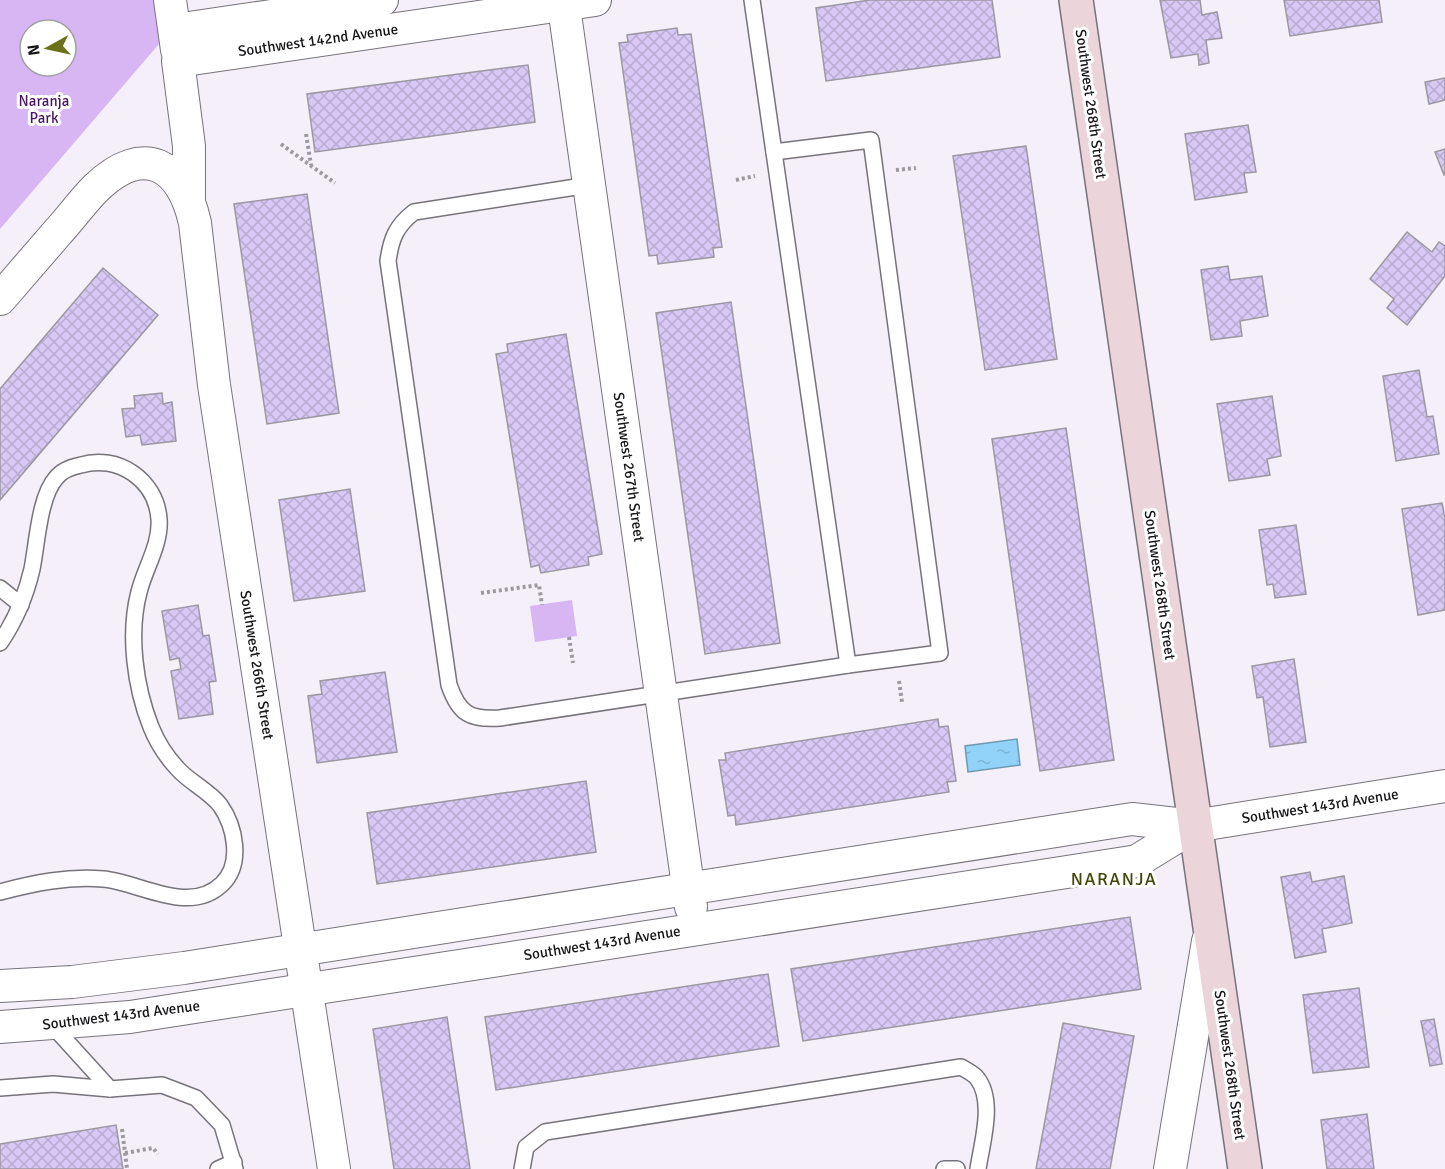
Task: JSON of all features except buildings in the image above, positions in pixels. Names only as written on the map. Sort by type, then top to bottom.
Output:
[{"type":"main road","name":"Southwest 268th Street","points":[[1076,0],[1245,1169]]},
{"type":"street","points":[[170,0],[189,146],[189,199]]},
{"type":"street","name":"Southwest 142nd Avenue","points":[[176,46],[382,0]]},
{"type":"street","name":"Southwest 142nd Avenue","points":[[176,46],[595,0]]},
{"type":"street","name":"Southwest 267th Street","points":[[563,3],[693,929]]},
{"type":"street","name":"Southwest 266th Street","points":[[0,299],[96,188],[116,173],[138,164],[153,164],[165,168],[177,179],[189,199],[215,397],[334,1169]]},
{"type":"street","name":"Southwest 143rd Avenue","points":[[0,986],[111,978],[1131,819],[1194,826],[1445,786]]},
{"type":"street","name":"Southwest 143rd Avenue","points":[[0,1027],[130,1017],[1137,861],[1194,826]]},
{"type":"street","points":[[1170,1169],[1210,931]]},
{"type":"lane","points":[[752,0],[848,665]]},
{"type":"lane","points":[[589,185],[414,212],[399,224],[390,242],[387,261],[449,685],[455,703],[467,714],[483,719],[940,653],[871,140],[774,152]]},
{"type":"lane","points":[[0,643],[21,605],[47,496],[55,478],[67,469],[105,461],[123,466],[144,482],[155,502],[159,520],[156,540],[139,593],[135,620],[135,656],[143,706],[163,750],[178,770],[220,805],[232,828],[235,854],[232,869],[221,884],[205,894],[185,897],[165,895],[135,884],[104,879],[32,883],[0,892]]},
{"type":"lane","points":[[0,588],[21,605]]},
{"type":"lane","points":[[51,1024],[110,1089]]},
{"type":"lane","points":[[522,1169],[526,1147],[545,1132],[961,1067],[976,1077],[985,1094],[985,1119],[978,1169]]},
{"type":"lane","points":[[0,1088],[53,1084],[110,1089],[162,1085],[196,1098],[222,1125],[235,1165],[218,1169]]},
{"type":"lane","points":[[944,1169],[957,1169]]},
{"type":"path","points":[[306,134],[311,166]]},
{"type":"path","points":[[281,144],[335,183]]},
{"type":"path","points":[[890,171],[916,168]]},
{"type":"path","points":[[736,180],[764,175]]},
{"type":"path","points":[[481,593],[539,585],[542,604]]},
{"type":"path","points":[[568,637],[573,663]]},
{"type":"path","points":[[899,674],[902,702]]},
{"type":"path","points":[[122,1130],[127,1169]]},
{"type":"path","points":[[125,1153],[153,1148],[158,1154]]},
{"type":"green space","name":"Naranja Park","points":[[0,0],[159,0],[165,37],[0,229]]},
{"type":"green space","points":[[572,600],[577,636],[535,642],[530,606]]},
{"type":"water","points":[[1017,739],[1020,765],[968,772],[965,746]]},
{"type":"district","name":"NARANJA","points":[[1114,879]]}]
